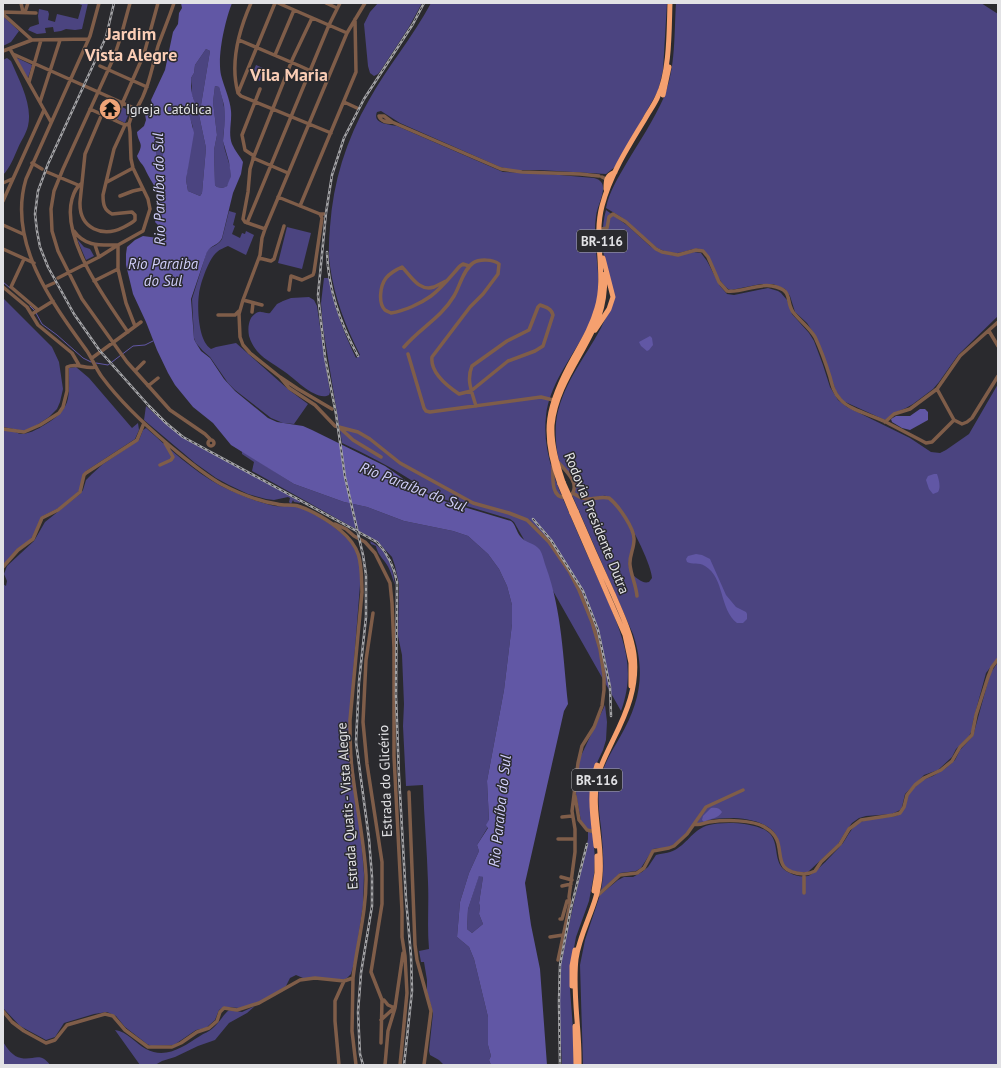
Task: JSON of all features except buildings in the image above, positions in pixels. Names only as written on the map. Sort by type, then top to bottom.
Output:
[{"type":"highway","name":"Rodovia Presidente Dutra","points":[[576,1065],[572,966],[579,934],[595,888],[597,860],[592,800],[595,772],[628,701],[631,685],[631,663],[628,643],[623,629],[554,461],[549,432],[550,415],[553,400],[562,379],[588,331],[598,307],[602,272],[599,224],[605,194],[615,172],[655,102],[661,88],[666,69],[672,3]]},
{"type":"highway","name":"Rodovia Presidente Dutra","points":[[554,461],[552,426],[557,401],[562,388],[600,314],[604,296],[605,284],[602,229],[604,209],[615,178],[626,156],[659,102],[665,88],[670,58],[672,3]]},
{"type":"highway","points":[[605,194],[602,177],[615,172]]},
{"type":"highway","points":[[587,340],[601,322],[613,298],[603,258]]},
{"type":"highway","name":"Rodovia Presidente Dutra","points":[[574,512],[628,631],[634,653],[635,664],[634,685],[629,708],[600,768],[596,783],[595,803],[601,866],[596,897],[581,939],[576,959],[575,984],[579,1033],[579,1065]]},
{"type":"street","points":[[21,3],[24,12]]},
{"type":"street","points":[[24,12],[28,3]]},
{"type":"street","name":"Estrada Quatis - Vista Alegre","points":[[98,3],[88,39],[26,179],[22,196],[21,214],[23,234],[28,251],[53,301],[92,358],[95,366],[126,406],[163,440],[205,474],[237,492],[252,498],[277,504],[297,506],[332,523],[346,534],[360,557],[362,592],[351,712],[350,739],[352,770],[366,876],[363,915],[353,978],[352,1030],[356,1065]]},
{"type":"street","points":[[130,3],[121,36],[108,70],[54,191],[51,204],[51,226],[57,248],[82,299],[124,358],[170,410],[205,434],[211,440]]},
{"type":"street","points":[[115,120],[144,54],[158,3]]},
{"type":"street","points":[[102,114],[85,154],[80,184],[80,207],[82,216],[87,224],[94,229],[112,231],[133,222],[135,218],[132,212],[112,214],[103,204],[103,195],[114,149],[147,87],[158,48],[174,3]]},
{"type":"street","points":[[251,3],[243,23],[239,40],[235,69],[238,93],[241,96],[290,117],[331,132]]},
{"type":"street","points":[[238,93],[277,3],[347,33]]},
{"type":"street","points":[[326,3],[337,8]]},
{"type":"street","points":[[241,226],[245,222],[271,165],[329,25],[340,3]]},
{"type":"street","points":[[218,315],[235,315],[240,308],[259,258],[265,229],[278,197],[347,33],[364,3]]},
{"type":"street","points":[[275,55],[294,10]]},
{"type":"street","points":[[3,13],[36,13]]},
{"type":"street","points":[[3,13],[32,40]]},
{"type":"street","points":[[245,222],[250,169],[292,62],[312,18]]},
{"type":"street","points":[[300,206],[357,70],[355,18]]},
{"type":"street","points":[[3,51],[32,40],[88,39]]},
{"type":"street","points":[[29,82],[41,40]]},
{"type":"street","points":[[40,102],[60,40]]},
{"type":"street","points":[[239,40],[328,79]]},
{"type":"street","points":[[10,49],[51,122]]},
{"type":"street","points":[[13,54],[135,108]]},
{"type":"street","points":[[100,66],[147,87]]},
{"type":"street","points":[[260,89],[241,136],[245,150],[254,157],[288,173]]},
{"type":"street","points":[[344,102],[356,108]]},
{"type":"street","points":[[90,109],[127,126]]},
{"type":"street","points":[[3,201],[44,110]]},
{"type":"street","points":[[392,122],[501,169],[522,172],[580,174],[602,177]]},
{"type":"street","points":[[58,278],[99,257],[145,228],[150,209],[149,203],[133,168],[127,126]]},
{"type":"street","points":[[32,164],[42,169]]},
{"type":"street","points":[[107,182],[133,168]]},
{"type":"street","points":[[47,172],[80,184]]},
{"type":"street","points":[[3,183],[12,179]]},
{"type":"street","points":[[80,184],[74,193],[71,205],[72,227],[94,281],[128,332]]},
{"type":"street","points":[[120,196],[142,189]]},
{"type":"street","points":[[74,193],[80,196]]},
{"type":"street","points":[[278,197],[322,214],[314,274],[302,280],[291,276],[289,290]]},
{"type":"street","points":[[602,229],[607,228],[608,217],[613,214],[626,222],[652,246],[662,252],[678,255],[696,250],[703,251],[708,257],[719,282],[727,291],[747,290],[764,286],[773,286],[783,290],[789,298],[793,312],[806,324],[813,335],[836,395],[840,400],[848,405],[928,443],[934,440],[954,420]]},
{"type":"street","points":[[245,222],[265,229]]},
{"type":"street","points":[[3,225],[23,234]]},
{"type":"street","points":[[259,258],[274,259],[284,226]]},
{"type":"street","points":[[72,227],[81,239],[95,245],[118,245]]},
{"type":"street","points":[[95,245],[99,257]]},
{"type":"street","points":[[118,245],[118,269],[126,303],[135,326]]},
{"type":"street","points":[[3,255],[4,250],[34,263]]},
{"type":"street","points":[[24,259],[11,287],[35,312],[39,326],[72,353],[78,365]]},
{"type":"street","points":[[404,347],[412,338],[437,318],[454,296],[469,266],[474,262],[483,260],[496,261],[499,264],[498,274],[483,294],[470,306],[432,357],[431,362],[443,381],[450,388],[459,394],[471,391],[508,361],[535,351],[543,346],[554,315],[553,312],[540,305],[529,330],[507,341],[472,366],[469,383],[471,391],[476,406]]},
{"type":"street","points":[[446,281],[432,288],[421,287],[414,282],[402,267],[386,278],[381,291],[381,303],[384,310],[391,313],[401,311],[431,296],[446,281],[460,266],[463,264],[469,266]]},
{"type":"street","points":[[94,281],[118,269]]},
{"type":"street","points":[[45,287],[54,283]]},
{"type":"street","points":[[3,287],[35,312]]},
{"type":"street","points":[[243,300],[262,305]]},
{"type":"street","points":[[35,312],[53,301]]},
{"type":"street","points":[[252,312],[253,303]]},
{"type":"street","points":[[240,308],[239,330],[244,345],[252,355],[280,377],[332,409]]},
{"type":"street","points":[[92,358],[141,322]]},
{"type":"street","points":[[885,422],[894,414],[910,408],[937,389],[960,356],[998,322]]},
{"type":"street","points":[[989,331],[998,346]]},
{"type":"street","points":[[408,354],[426,411],[430,412],[476,406],[541,396],[553,400]]},
{"type":"street","points":[[135,371],[144,362]]},
{"type":"street","points":[[3,429],[24,432],[40,425],[58,414],[62,408],[66,395],[68,383],[67,367],[71,365],[78,365],[89,369],[95,366]]},
{"type":"street","points":[[937,389],[954,420],[962,424],[972,418],[998,376]]},
{"type":"street","points":[[280,377],[289,388],[315,405],[330,422],[340,428],[353,440],[381,457]]},
{"type":"street","points":[[148,386],[158,378]]},
{"type":"street","points":[[3,567],[18,550],[34,538],[42,518],[58,510],[80,492],[84,475],[86,473],[137,440],[144,423]]},
{"type":"street","points":[[340,428],[352,430],[363,435],[400,463],[473,503],[510,513],[527,520],[548,542],[569,571],[579,590],[592,622],[600,649],[604,675],[602,706],[594,727],[582,746],[578,763],[572,816],[575,839],[572,882],[558,960]]},
{"type":"street","points":[[160,466],[171,460],[173,457],[163,440]]},
{"type":"street","points":[[554,461],[574,482],[575,489],[573,493],[564,498],[555,492],[553,485],[554,461]]},
{"type":"street","points":[[573,493],[580,498],[587,500],[606,497],[610,499],[630,526],[635,538],[630,556],[630,567],[637,596]]},
{"type":"street","name":"Estrada do Glicério","points":[[332,523],[340,526],[365,542],[375,553],[390,583],[394,648],[394,756],[402,937],[406,966],[407,993],[400,1065]]},
{"type":"street","points":[[373,613],[366,660],[363,722],[367,764],[382,862],[382,904],[372,972],[382,1000],[381,1043]]},
{"type":"street","points":[[694,824],[700,825],[711,822],[740,821],[763,826],[771,831],[777,839],[781,862],[784,868],[790,872],[804,874],[815,871],[821,862],[840,844],[849,829],[866,818],[900,813],[904,807],[906,795],[915,785],[924,778],[941,770],[952,761],[960,747],[972,735],[976,715],[988,677],[992,667],[998,659]]},
{"type":"street","points":[[596,897],[620,875],[637,873],[644,868],[653,851],[674,846],[684,837],[706,807],[743,790]]},
{"type":"street","points":[[574,791],[579,820],[587,830],[594,832]]},
{"type":"street","points":[[409,792],[415,945],[420,973],[431,1011],[424,1065]]},
{"type":"street","points":[[562,817],[572,816]]},
{"type":"street","points":[[558,839],[575,839]]},
{"type":"street","points":[[804,874],[804,893]]},
{"type":"street","points":[[562,877],[572,882]]},
{"type":"street","points":[[562,886],[572,882]]},
{"type":"street","points":[[560,920],[562,919],[567,901],[569,900]]},
{"type":"street","points":[[550,937],[563,935]]},
{"type":"street","points":[[385,1065],[387,1036],[395,1008],[404,948]]},
{"type":"street","points":[[3,1011],[12,1022],[24,1031],[46,1043],[55,1040],[67,1025],[105,1014],[113,1016],[125,1030],[148,1047],[172,1047],[181,1043],[197,1032],[209,1028],[217,1021],[220,1012],[224,1008],[237,1010],[259,1003],[300,980],[315,978],[344,982],[353,978]]},
{"type":"street","points":[[339,1065],[335,1021],[335,1001],[344,982]]},
{"type":"street","points":[[382,1000],[395,1008]]},
{"type":"street","points":[[381,1020],[395,1008]]},
{"type":"shaded area","points":[[76,3],[88,3],[82,29],[66,29],[54,32],[53,27],[45,28],[46,33],[37,34],[28,30],[30,27],[39,24],[39,9],[48,11],[48,20],[55,22],[57,14],[78,19],[82,5]]},
{"type":"shaded area","points":[[378,3],[422,3],[409,27],[381,70],[374,76],[370,73],[368,66],[364,24],[370,12]]},
{"type":"shaded area","points":[[431,3],[667,3],[663,70],[658,91],[615,167],[606,174],[514,170],[500,167],[400,123],[381,111],[377,112],[376,116],[382,123],[397,126],[503,172],[537,173],[594,178],[599,180],[602,184],[603,188],[596,216],[595,229],[598,279],[597,304],[591,322],[551,394],[546,416],[545,429],[548,454],[555,479],[608,601],[623,642],[628,668],[628,682],[621,711],[514,522],[510,519],[433,496],[394,470],[342,443],[323,328],[321,303],[324,278],[329,278],[340,319],[356,358],[360,355],[341,312],[334,289],[330,266],[329,237],[334,194],[347,146],[361,115],[376,88]]},
{"type":"shaded area","points":[[676,3],[981,3],[998,14],[998,316],[958,355],[933,389],[913,404],[894,413],[885,420],[843,401],[836,391],[815,335],[807,323],[795,312],[790,296],[785,289],[773,284],[761,284],[731,290],[727,288],[719,279],[703,250],[693,249],[677,253],[659,249],[621,217],[606,208],[614,185],[656,114],[668,86],[673,62]]},
{"type":"shaded area","points":[[3,16],[19,31],[11,42],[3,46]]},
{"type":"shaded area","points":[[206,49],[210,51],[201,105],[197,110],[194,107],[194,100],[191,93],[191,78],[194,73],[195,65]]},
{"type":"shaded area","points":[[15,57],[32,65],[28,78]]},
{"type":"shaded area","points":[[7,58],[11,61],[21,84],[27,101],[29,118],[25,135],[10,166],[3,175],[3,60]]},
{"type":"shaded area","points":[[256,65],[265,69],[260,81],[251,77]]},
{"type":"shaded area","points":[[215,86],[219,87],[224,106],[225,118],[223,142],[231,172],[229,182],[226,187],[223,188],[215,185],[214,150],[217,135],[213,102]]},
{"type":"shaded area","points":[[122,107],[130,111],[125,123],[117,119]]},
{"type":"shaded area","points":[[192,112],[199,115],[206,148],[202,193],[200,196],[188,191],[186,180],[193,127],[189,115]]},
{"type":"shaded area","points":[[163,132],[165,134],[163,140],[163,162],[159,165],[157,163],[156,145]]},
{"type":"shaded area","points":[[606,210],[659,252],[675,256],[694,252],[701,253],[707,261],[720,286],[727,294],[734,295],[768,288],[781,293],[787,300],[792,314],[814,341],[830,387],[838,400],[847,407],[910,438],[931,452],[940,453],[969,434],[998,384],[998,657],[986,673],[972,730],[969,736],[956,749],[952,757],[938,770],[924,775],[905,794],[900,810],[892,814],[859,818],[852,823],[838,844],[808,872],[796,872],[785,867],[777,837],[772,830],[765,825],[737,818],[709,820],[699,825],[696,824],[705,809],[704,808],[680,840],[669,847],[653,849],[641,868],[636,871],[620,873],[601,891],[603,859],[599,792],[601,775],[632,712],[639,687],[640,674],[637,648],[633,634],[572,495],[573,494],[582,499],[593,500],[607,498],[611,500],[627,523],[632,535],[633,545],[629,560],[630,570],[642,582],[649,582],[652,578],[651,571],[642,548],[615,502],[606,496],[585,498],[574,493],[575,489],[573,481],[561,465],[557,450],[556,423],[562,397],[574,373],[601,328],[613,300],[613,293],[606,267],[603,246],[603,224]]},
{"type":"shaded area","points":[[229,211],[236,213],[233,225],[235,226],[232,234],[240,238],[242,233],[245,234],[246,231],[254,235],[246,255],[228,246],[218,251],[208,265],[199,294],[198,307],[199,323],[203,339],[211,349],[236,343],[289,390],[308,404],[294,424],[283,423],[271,418],[235,390],[228,383],[210,357],[196,343],[194,338],[192,299],[207,251],[219,243],[222,239]]},
{"type":"shaded area","points":[[287,227],[311,233],[302,269],[278,263]]},
{"type":"shaded area","points":[[77,239],[84,247],[90,249],[94,256],[86,260]]},
{"type":"shaded area","points":[[309,297],[314,300],[317,306],[330,392],[329,395],[324,396],[312,393],[259,353],[255,349],[249,336],[249,322],[256,314],[260,312],[270,313],[277,304],[291,298]]},
{"type":"shaded area","points":[[3,298],[52,347],[59,362],[63,389],[57,409],[49,417],[37,425],[24,431],[3,427]]},
{"type":"shaded area","points":[[76,367],[89,378],[132,428],[138,423],[139,430],[135,439],[86,471],[79,491],[61,507],[41,517],[34,535],[29,541],[17,549],[3,566],[3,430],[9,430],[20,434],[32,432],[58,415],[67,403],[69,368]]},
{"type":"shaded area","points":[[146,406],[182,437],[300,501],[300,503],[294,502],[293,500],[291,504],[289,502],[290,498],[288,497],[274,500],[248,494],[216,478],[195,463],[144,420]]},
{"type":"shaded area","points":[[146,428],[182,459],[221,486],[247,498],[275,506],[297,507],[313,514],[339,531],[353,545],[357,552],[360,564],[360,585],[349,725],[364,874],[363,905],[355,959],[351,974],[343,980],[303,978],[296,975],[290,978],[286,986],[270,997],[254,1004],[239,1008],[222,1008],[219,1010],[215,1020],[206,1028],[196,1030],[174,1045],[151,1046],[125,1027],[116,1016],[107,1012],[94,1014],[64,1023],[55,1037],[46,1040],[20,1026],[3,1008],[3,584],[6,586],[7,581],[4,574],[7,566],[34,541],[45,522],[80,494],[86,480],[103,464],[139,440],[143,430]]},
{"type":"shaded area","points":[[242,451],[294,484],[344,502],[367,507],[404,521],[453,531],[468,536],[488,554],[499,569],[507,586],[512,605],[512,624],[504,690],[487,781],[489,821],[488,827],[477,845],[479,851],[469,873],[460,902],[457,937],[469,947],[474,959],[488,1017],[488,1045],[491,1056],[489,1060],[491,1065],[444,1065],[430,1055],[429,1051],[433,1013],[427,992],[424,962],[421,962],[419,951],[429,949],[428,882],[423,785],[406,786],[402,655],[398,636],[399,584],[392,557],[377,541],[252,471],[254,462],[242,454]]},
{"type":"shaded area","points":[[370,541],[381,549],[388,559],[393,572],[395,585],[388,567],[379,554],[376,546],[371,544]]},
{"type":"shaded area","points":[[998,662],[998,1065],[583,1065],[580,965],[585,940],[600,895],[618,880],[624,877],[633,877],[642,872],[648,867],[656,855],[675,850],[700,829],[709,825],[723,823],[751,825],[766,831],[774,840],[778,861],[784,870],[799,876],[811,875],[836,851],[857,824],[867,820],[896,816],[900,814],[908,795],[914,788],[923,780],[946,768],[955,760],[960,750],[973,736],[990,674]]},
{"type":"shaded area","points":[[605,705],[607,722],[606,740],[594,769],[590,805],[595,858],[594,874],[589,901],[576,937],[570,969],[574,1065],[562,1065],[559,998],[561,961],[588,839],[588,830],[581,821],[576,794],[579,760]]},
{"type":"shaded area","points":[[479,875],[483,877],[479,914],[483,924],[472,933],[467,929],[468,909]]},
{"type":"shaded area","points":[[255,1006],[247,1013],[229,1023],[215,1040],[155,1065],[140,1065],[115,1030],[124,1033],[142,1047],[153,1052],[168,1052],[181,1047],[210,1031],[229,1010],[242,1012]]},
{"type":"shaded area","points":[[3,1042],[15,1056],[25,1059],[40,1057],[50,1065],[3,1065]]},
{"type":"water","name":"Rio Paraiba do Sul","points":[[181,3],[232,3],[222,39],[220,67],[230,106],[231,140],[233,147],[243,162],[241,174],[233,193],[222,238],[207,252],[191,299],[194,339],[201,351],[210,358],[224,379],[235,391],[268,418],[277,422],[303,426],[312,430],[385,466],[422,492],[437,499],[511,521],[520,536],[538,548],[543,556],[559,618],[568,704],[564,711],[525,883],[531,925],[540,969],[547,1065],[491,1065],[489,1060],[491,1056],[488,1045],[488,1017],[474,959],[469,947],[457,937],[460,902],[469,873],[479,851],[477,845],[488,828],[486,825],[489,820],[487,781],[504,690],[512,624],[512,605],[507,586],[499,569],[488,554],[468,536],[453,531],[404,521],[367,507],[344,502],[294,484],[231,445],[213,423],[193,407],[175,385],[157,350],[133,294],[126,265],[127,247],[135,240],[143,236],[158,238],[161,230],[155,222],[160,205],[159,194],[137,156],[141,145],[137,132],[144,126],[146,120],[145,114],[147,110],[153,106],[151,100],[165,70],[173,32],[178,24],[179,13],[182,8]],"holes":[[[206,49],[210,51],[201,105],[197,110],[194,107],[195,102],[191,90],[191,78],[194,73],[195,65]],[[215,86],[219,87],[224,105],[225,118],[223,141],[231,176],[227,186],[223,188],[215,185],[214,150],[217,135],[213,102]],[[192,112],[199,115],[206,148],[202,193],[200,196],[188,191],[186,180],[194,133],[189,115]],[[163,132],[165,134],[163,140],[163,162],[159,165],[157,163],[156,145]],[[479,876],[483,877],[479,903],[479,914],[483,924],[472,933],[467,929],[468,909]]]},
{"type":"water","points":[[650,336],[652,338],[653,345],[647,351],[639,342]]},
{"type":"water","points":[[920,409],[925,409],[928,412],[928,420],[910,430],[902,428],[892,422],[891,419],[896,416],[910,416]]},
{"type":"water","points":[[937,474],[940,486],[938,492],[933,494],[929,489],[926,480],[928,476]]},
{"type":"water","points":[[696,554],[710,559],[726,595],[736,607],[746,612],[747,619],[743,623],[737,623],[731,617],[727,610],[716,578],[711,571],[703,565],[687,562],[686,559],[688,556]]},
{"type":"water","points":[[711,808],[718,808],[722,812],[716,817],[704,822],[702,820],[703,816]]},
{"type":"waterway","points":[[3,282],[10,288]]},
{"type":"waterway","points":[[30,306],[35,311]]},
{"type":"waterway","points":[[36,313],[42,324],[83,358],[91,362]]},
{"type":"waterway","points":[[96,363],[108,365],[133,346],[145,345],[153,341]]},
{"type":"railway","points":[[114,3],[106,37],[48,164],[38,191],[35,214],[40,247],[48,267],[74,314],[100,351],[166,423],[183,437],[377,542],[392,565],[397,582],[396,696],[399,776],[412,991],[404,1065]]},
{"type":"railway","points":[[363,1065],[360,1054],[358,1012],[361,973],[372,906],[372,877],[369,839],[356,742],[359,682],[366,617],[366,575],[363,555],[345,477],[336,414],[325,357],[318,295],[326,213],[332,175],[344,138],[364,99],[413,24],[424,3]]},
{"type":"railway","points":[[327,252],[330,279],[336,306],[358,356]]},
{"type":"railway","points":[[533,519],[551,540],[583,591],[598,630],[610,687],[611,716]]},
{"type":"railway","points":[[560,1065],[560,965],[571,908],[587,844]]},
{"type":"place","name":"Igreja Católica","points":[[110,109]]},
{"type":"district","name":"Jardim Vista Alegre","points":[[131,44]]},
{"type":"district","name":"Vila Maria","points":[[289,75]]},
{"type":"water label","name":"Rio Paraíba do Sul","points":[[159,189]]},
{"type":"water label","name":"Rio Paraíba do Sul","points":[[413,487]]},
{"type":"water label","name":"Rio Paraíba do Sul","points":[[500,811]]}]
